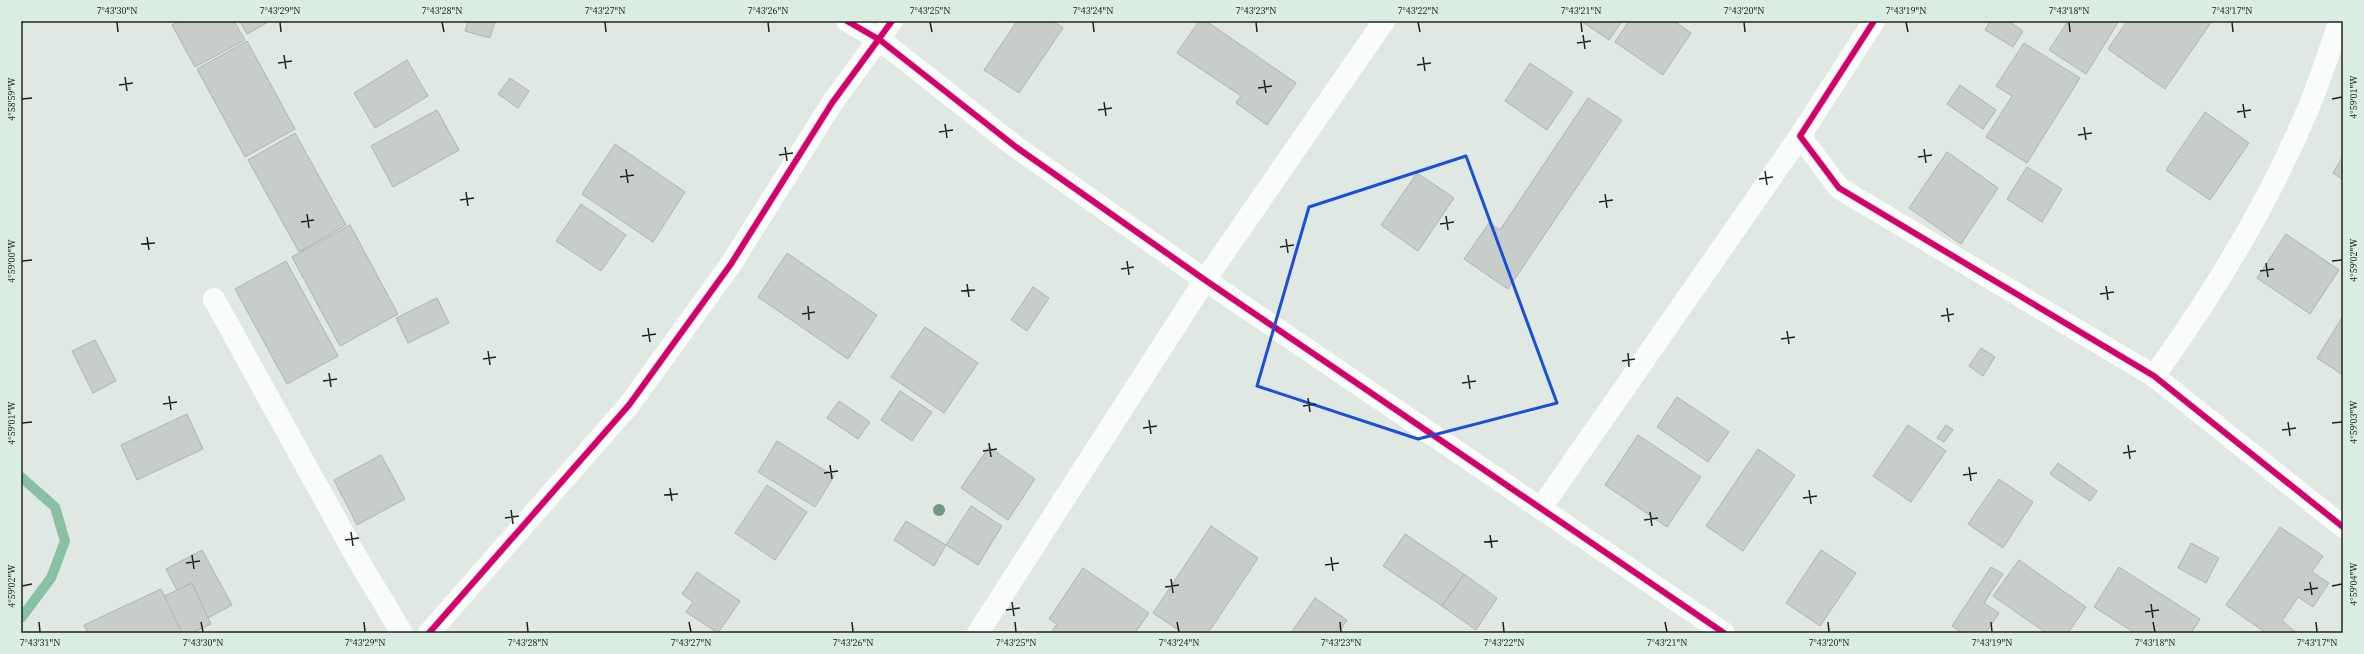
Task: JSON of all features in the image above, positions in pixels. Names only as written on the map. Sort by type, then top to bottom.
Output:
[{"type":"street","points":[[847,21],[880,40],[1016,147],[1205,280],[1724,633]]},
{"type":"street","points":[[429,633],[629,405],[731,264],[832,103],[880,40],[892,21]]},
{"type":"street","points":[[978,633],[1205,280],[1384,21]]},
{"type":"street","points":[[1541,508],[1800,136],[1874,21]]},
{"type":"street","points":[[2154,376],[2190,326],[2250,228],[2308,109],[2340,21]]},
{"type":"street","points":[[1800,136],[1839,188],[2154,376],[2343,527]]},
{"type":"street","points":[[214,299],[358,560],[402,633]]},
{"type":"highlighted area","points":[[1466,156],[1557,403],[1418,439],[1257,386],[1309,207]]},
{"type":"building","points":[[180,21],[234,21],[245,40],[195,67],[172,25]]},
{"type":"building","points":[[240,21],[270,21],[247,34]]},
{"type":"building","points":[[468,21],[495,21],[490,38],[465,31]]},
{"type":"building","points":[[1017,21],[1053,21],[1063,28],[1019,93],[984,70]]},
{"type":"building","points":[[1199,21],[1206,21],[1296,83],[1267,125],[1236,103],[1241,96],[1177,53]]},
{"type":"building","points":[[1581,21],[1622,21],[1609,40]]},
{"type":"building","points":[[1629,21],[1674,21],[1691,33],[1663,75],[1615,42]]},
{"type":"building","points":[[1990,21],[2008,21],[2023,31],[2013,47],[1985,30]]},
{"type":"building","points":[[2068,21],[2119,21],[2086,74],[2049,50]]},
{"type":"building","points":[[2127,21],[2212,21],[2165,89],[2108,49]]},
{"type":"building","points":[[247,41],[295,129],[245,157],[197,69]]},
{"type":"building","points":[[2024,43],[2080,78],[2027,163],[1986,137],[2012,96],[1996,86]]},
{"type":"building","points":[[407,60],[428,96],[375,128],[354,93]]},
{"type":"building","points":[[1530,63],[1573,92],[1547,130],[1505,101]]},
{"type":"building","points":[[510,78],[529,91],[518,108],[498,94]]},
{"type":"building","points":[[1960,85],[1996,110],[1983,129],[1947,104]]},
{"type":"building","points":[[1588,98],[1622,120],[1508,289],[1464,259],[1489,223],[1500,230]]},
{"type":"building","points":[[437,110],[459,150],[393,187],[371,146]]},
{"type":"building","points":[[2205,112],[2249,143],[2210,200],[2166,170]]},
{"type":"building","points":[[295,133],[346,225],[299,252],[248,160]]},
{"type":"building","points":[[615,144],[685,192],[653,242],[582,194]]},
{"type":"building","points":[[1947,152],[1998,188],[1961,244],[1909,208]]},
{"type":"building","points":[[2343,156],[2343,180],[2333,173]]},
{"type":"building","points":[[2027,167],[2062,189],[2042,222],[2007,199]]},
{"type":"building","points":[[1417,173],[1454,198],[1418,251],[1381,225]]},
{"type":"building","points":[[581,204],[626,235],[601,271],[556,241]]},
{"type":"building","points":[[350,225],[398,314],[340,346],[292,257]]},
{"type":"building","points":[[2286,234],[2339,270],[2310,314],[2257,278]]},
{"type":"building","points":[[787,253],[877,315],[848,359],[758,297]]},
{"type":"building","points":[[286,261],[338,356],[287,384],[235,289]]},
{"type":"building","points":[[1033,287],[1049,298],[1027,331],[1011,320]]},
{"type":"building","points":[[437,298],[449,323],[408,343],[396,318]]},
{"type":"building","points":[[2343,316],[2343,375],[2317,358]]},
{"type":"building","points":[[925,327],[978,363],[944,413],[891,377]]},
{"type":"building","points":[[95,340],[116,381],[93,393],[72,351]]},
{"type":"building","points":[[1981,348],[1995,357],[1983,376],[1969,366]]},
{"type":"building","points":[[900,391],[932,412],[912,441],[881,420]]},
{"type":"building","points":[[1677,397],[1729,432],[1708,462],[1657,427]]},
{"type":"building","points":[[839,401],[870,422],[858,439],[827,418]]},
{"type":"building","points":[[187,414],[203,449],[137,480],[121,445]]},
{"type":"building","points":[[1908,425],[1946,451],[1911,502],[1873,476]]},
{"type":"building","points":[[1946,425],[1953,430],[1944,442],[1937,438]]},
{"type":"building","points":[[1638,435],[1701,477],[1667,527],[1605,485]]},
{"type":"building","points":[[777,441],[834,476],[815,507],[758,472]]},
{"type":"building","points":[[989,447],[1035,479],[1008,520],[961,488]]},
{"type":"building","points":[[1758,449],[1795,475],[1743,551],[1706,526]]},
{"type":"building","points":[[381,455],[405,499],[357,525],[334,480]]},
{"type":"building","points":[[2058,463],[2097,491],[2090,501],[2050,474]]},
{"type":"building","points":[[1999,479],[2033,502],[2003,548],[1968,524]]},
{"type":"building","points":[[767,485],[807,512],[775,560],[735,533]]},
{"type":"building","points":[[971,506],[1002,526],[978,565],[946,545]]},
{"type":"building","points":[[906,521],[946,545],[934,566],[894,540]]},
{"type":"building","points":[[1211,526],[1258,558],[1208,633],[1183,633],[1153,613]]},
{"type":"building","points":[[2280,527],[2323,556],[2312,572],[2329,583],[2313,607],[2298,597],[2282,621],[2297,633],[2266,633],[2226,605]]},
{"type":"building","points":[[1405,534],[1464,574],[1442,606],[1383,566]]},
{"type":"building","points":[[2191,543],[2219,558],[2206,583],[2178,568]]},
{"type":"building","points":[[202,550],[232,605],[195,625],[166,569]]},
{"type":"building","points":[[1821,550],[1856,573],[1820,626],[1786,603]]},
{"type":"building","points":[[2019,560],[2086,607],[2068,633],[2046,633],[1993,596]]},
{"type":"building","points":[[1991,567],[2003,574],[1984,603],[1999,613],[1986,633],[1962,633],[1952,626]]},
{"type":"building","points":[[2119,567],[2200,619],[2191,633],[2135,633],[2094,607]]},
{"type":"building","points":[[1083,568],[1149,613],[1135,633],[1051,633],[1057,624],[1049,619]]},
{"type":"building","points":[[697,572],[740,601],[718,633],[686,612],[693,602],[682,594]]},
{"type":"building","points":[[1464,574],[1497,598],[1476,630],[1442,606]]},
{"type":"building","points":[[192,583],[211,624],[192,633],[125,633],[118,618]]},
{"type":"building","points":[[161,589],[182,633],[88,633],[84,625]]},
{"type":"building","points":[[1315,598],[1347,620],[1338,633],[1291,633]]},
{"type":"waterway","points":[[21,477],[55,507],[65,541],[51,578],[21,618]]},
{"type":"cycle path","points":[[847,21],[880,40],[1016,147],[1205,280],[1724,633]]},
{"type":"cycle path","points":[[429,633],[629,405],[731,264],[832,103],[892,21]]},
{"type":"cycle path","points":[[1874,21],[1800,136],[1839,188],[2154,376],[2343,527]]}]
